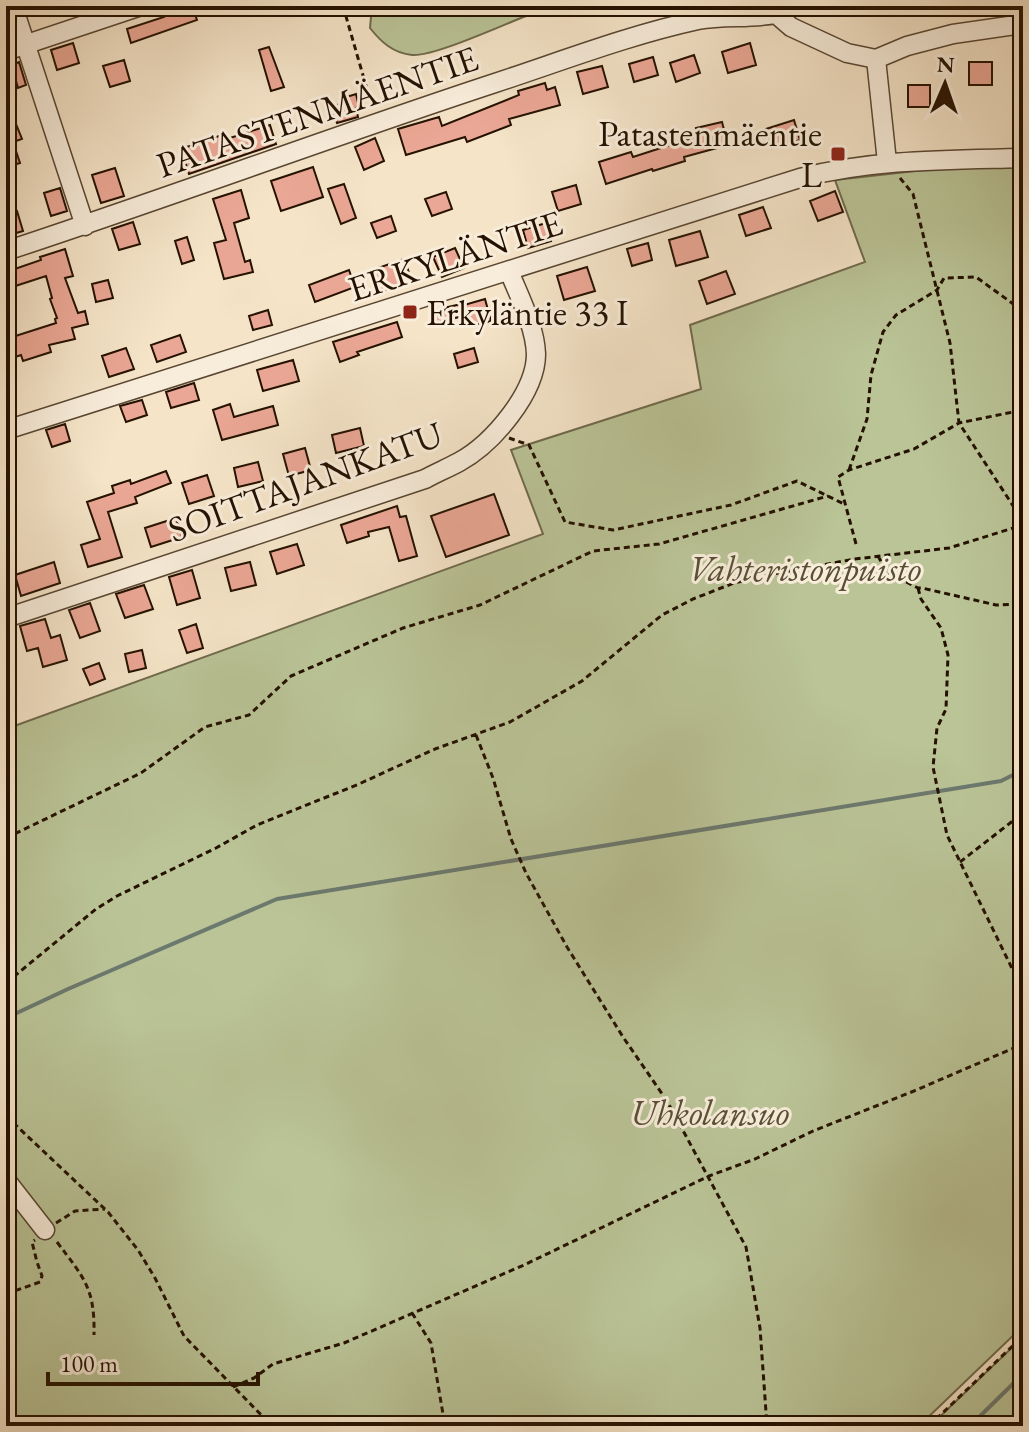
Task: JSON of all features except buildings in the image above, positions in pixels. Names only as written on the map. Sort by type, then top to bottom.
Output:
[{"type":"street","points":[[13,6],[85,226]]},
{"type":"street","points":[[6,51],[141,6]]},
{"type":"street","name":"PATASTENMÄENTIE","points":[[6,251],[85,226],[376,122],[649,33],[700,20],[757,18],[773,10],[791,27],[847,53],[876,59]]},
{"type":"street","points":[[887,162],[876,59],[907,46],[953,34],[1023,24]]},
{"type":"street","name":"ERKYLÄNTIE","points":[[6,430],[800,178],[887,162],[1023,158]]},
{"type":"street","name":"SOITTAJANKATU","points":[[6,618],[425,479],[461,461],[488,441],[527,389],[534,373],[536,353],[533,337],[509,271]]},
{"type":"street","points":[[6,1180],[45,1230]]},
{"type":"path","points":[[343,6],[376,122]]},
{"type":"path","points":[[6,983],[96,909],[117,896],[257,825],[435,749],[510,722],[582,681],[662,615],[693,599],[734,583],[778,573],[949,548],[1023,523],[959,423],[950,343],[913,194],[887,162]]},
{"type":"path","points":[[849,470],[867,419],[871,375],[883,332],[896,315],[937,290],[944,278],[976,277],[1023,311]]},
{"type":"path","points":[[856,544],[838,477],[849,470],[914,449],[959,423],[1023,410]]},
{"type":"path","points":[[506,437],[529,445],[565,522],[613,530],[731,505],[797,481],[844,504]]},
{"type":"path","points":[[6,838],[141,773],[205,727],[249,715],[291,676],[403,628],[480,605],[593,551],[659,544],[828,496]]},
{"type":"path","points":[[878,556],[887,572],[918,588],[996,605],[1023,604]]},
{"type":"path","points":[[918,588],[921,599],[941,628],[948,655],[946,709],[937,728],[933,767],[947,835],[1023,991]]},
{"type":"path","points":[[476,735],[511,839],[526,873],[567,947],[667,1101],[746,1247],[760,1328],[767,1426]]},
{"type":"path","points":[[960,862],[1023,813]]},
{"type":"path","points":[[233,1387],[254,1378],[273,1364],[344,1343],[524,1265],[709,1176],[1023,1044]]},
{"type":"path","points":[[6,1116],[105,1209],[138,1250],[184,1336],[272,1426]]},
{"type":"path","points":[[6,1294],[40,1282],[42,1276],[32,1242],[45,1230],[75,1211],[105,1209]]},
{"type":"path","points":[[45,1230],[90,1289],[95,1310],[94,1335]]},
{"type":"path","points":[[412,1313],[431,1343],[445,1426]]},
{"type":"path","points":[[929,1426],[1023,1336]]},
{"type":"green space","points":[[372,6],[542,6],[531,14],[471,39],[436,51],[412,55],[388,46],[370,28]]},
{"type":"green space","points":[[1023,159],[1023,1326],[919,1426],[6,1426],[6,729],[543,534],[511,450],[701,389],[690,325],[865,262],[835,180]]},
{"type":"green space","points":[[1023,1337],[1023,1426],[930,1426]]},
{"type":"waterway","points":[[6,1018],[277,899],[1001,781],[1023,770]]},
{"type":"waterway","points":[[970,1426],[1023,1374]]},
{"type":"place","name":"Patastenmäentie L","points":[[838,154]]},
{"type":"place","name":"Erkyläntie 33 I","points":[[410,312]]},
{"type":"park label","name":"Vahteristonpuisto","points":[[805,568]]},
{"type":"park label","name":"Uhkolansuo","points":[[710,1112]]}]
